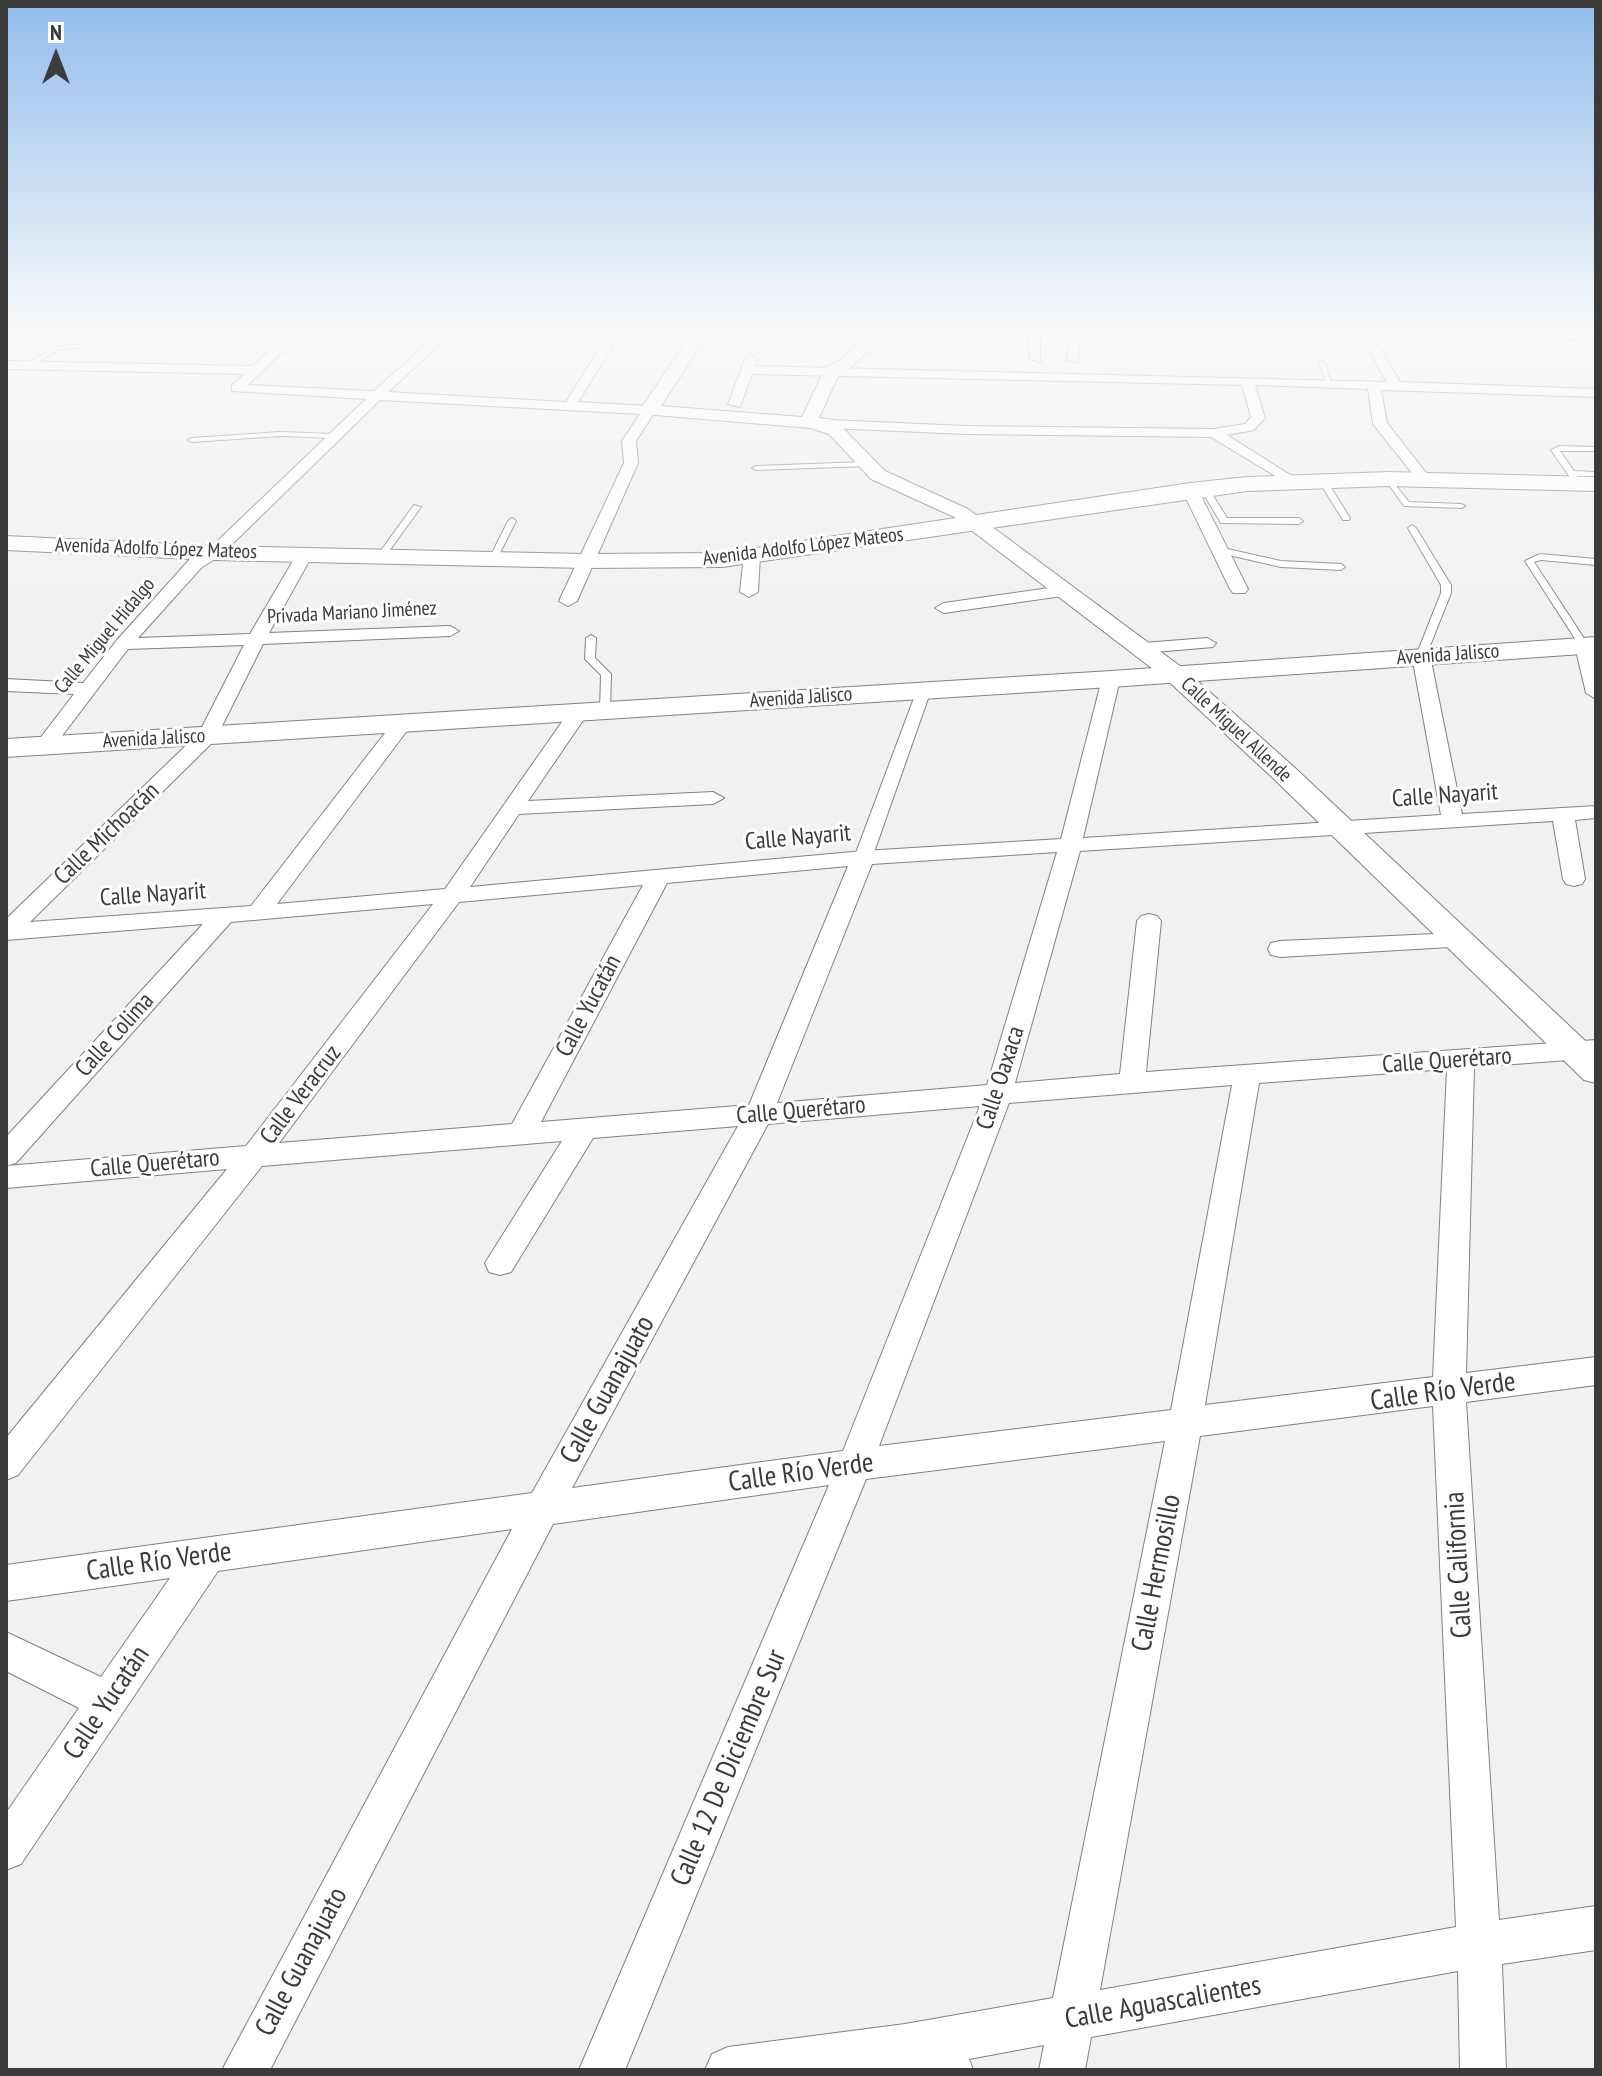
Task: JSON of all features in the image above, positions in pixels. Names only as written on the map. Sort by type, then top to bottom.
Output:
[{"type":"main road","name":"Avenida Adolfo López Mateos","points":[[6,543],[214,553],[585,561],[706,560],[975,524],[1197,489],[1322,480],[1586,479]]},
{"type":"main road","name":"Avenida Jalisco","points":[[6,748],[1111,679],[1590,645]]},
{"type":"street","name":"Calle Miguel Hidalgo","points":[[45,745],[123,644],[196,563],[214,553],[344,427]]},
{"type":"street","points":[[568,601],[631,463],[629,441],[638,427]]},
{"type":"street","name":"Calle Miguel Allende","points":[[829,427],[836,429],[878,475],[961,513],[1175,674],[1458,941],[1585,1050],[1596,1071]]},
{"type":"street","points":[[836,429],[1214,433],[1249,427]]},
{"type":"street","points":[[1382,427],[1424,479]]},
{"type":"street","points":[[1214,433],[1290,481]]},
{"type":"street","points":[[1197,489],[1239,589]]},
{"type":"street","name":"Calle Michoacán","points":[[6,931],[208,736],[256,639],[305,554]]},
{"type":"street","points":[[749,592],[752,555]]},
{"type":"street","points":[[944,608],[1063,591]]},
{"type":"street","name":"Privada Mariano Jiménez","points":[[123,644],[450,631]]},
{"type":"street","points":[[1143,648],[1207,643]]},
{"type":"street","points":[[1590,645],[1596,693]]},
{"type":"street","points":[[1421,656],[1453,821]]},
{"type":"street","name":"Calle Oaxaca","points":[[855,1465],[998,1095],[1070,846],[1111,679]]},
{"type":"street","points":[[6,685],[87,689]]},
{"type":"street","name":"Calle Guanajuato","points":[[245,2070],[542,1509],[759,1114],[863,858],[924,690]]},
{"type":"street","name":"Calle Veracruz","points":[[6,1464],[255,1155],[515,808],[591,712]]},
{"type":"street","points":[[258,913],[402,724]]},
{"type":"street","points":[[515,808],[713,798]]},
{"type":"street","name":"Calle Nayarit","points":[[6,931],[224,916],[863,858],[1596,812]]},
{"type":"street","points":[[1563,815],[1574,879]]},
{"type":"street","name":"Calle Yucatán","points":[[520,1136],[659,876]]},
{"type":"street","name":"Calle Colima","points":[[6,1155],[224,916]]},
{"type":"street","points":[[1132,1083],[1149,921]]},
{"type":"street","points":[[1280,949],[1458,941]]},
{"type":"street","name":"Calle Querétaro","points":[[6,1177],[1132,1083],[1585,1050]]},
{"type":"street","name":"Calle California","points":[[1461,1061],[1449,1391],[1483,2070]]},
{"type":"street","name":"Calle Hermosillo","points":[[1062,2070],[1185,1425],[1247,1075]]},
{"type":"street","points":[[500,1263],[584,1130]]},
{"type":"street","name":"Calle Río Verde","points":[[6,1583],[855,1465],[1596,1371]]},
{"type":"street","name":"Calle 12 De Diciembre Sur","points":[[602,2070],[855,1465]]},
{"type":"street","name":"Calle Yucatán","points":[[6,1849],[207,1556]]},
{"type":"street","points":[[6,1651],[108,1701]]},
{"type":"street","name":"Calle Aguascalientes","points":[[728,2070],[905,2047],[1479,1945],[1596,1928]]},
{"type":"street","points":[[905,2047],[950,2070]]},
{"type":"lane","points":[[192,440],[272,434],[334,436]]},
{"type":"lane","points":[[1586,479],[1556,449],[1596,449]]},
{"type":"lane","points":[[756,468],[865,464]]},
{"type":"lane","points":[[1389,479],[1407,504],[1461,506]]},
{"type":"lane","points":[[1322,480],[1346,518]]},
{"type":"lane","points":[[1197,489],[1224,521],[1299,521]]},
{"type":"lane","points":[[381,556],[417,507]]},
{"type":"lane","points":[[493,559],[512,521]]},
{"type":"lane","points":[[1412,528],[1446,585],[1446,593],[1421,656]]},
{"type":"lane","points":[[1223,551],[1281,564],[1341,567]]},
{"type":"lane","points":[[1590,645],[1529,561],[1540,557],[1596,562]]},
{"type":"lane","points":[[591,638],[590,659],[606,674],[591,712]]}]
